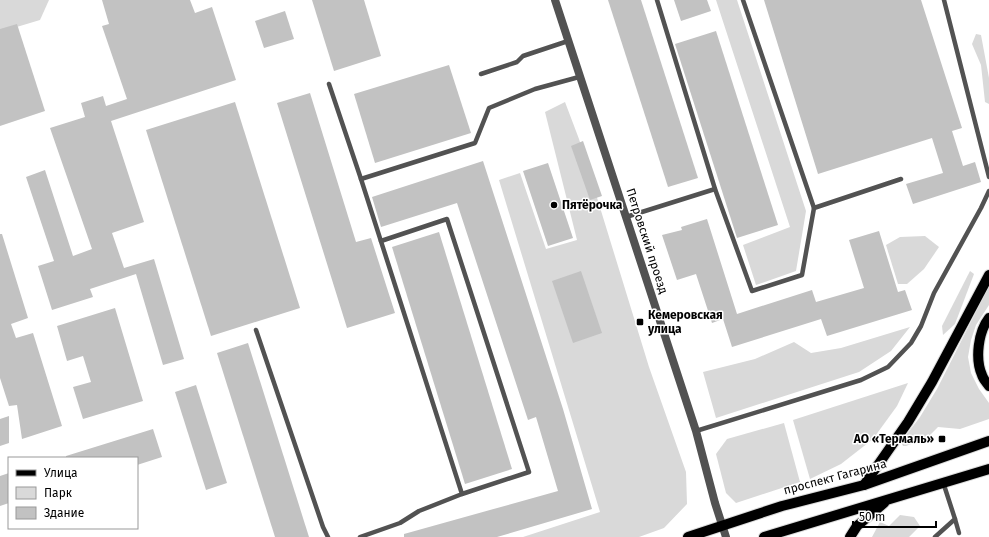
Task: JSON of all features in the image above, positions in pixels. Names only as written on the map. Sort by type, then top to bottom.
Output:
[{"type":"main road","points":[[864,485],[908,422],[932,382],[989,275]]},
{"type":"main road","points":[[989,318],[985,322],[981,335],[978,357],[982,376],[989,386]]},
{"type":"main road","name":"проспект Гагарина","points":[[688,537],[782,506],[864,485],[989,441]]},
{"type":"main road","points":[[764,537],[989,469]]},
{"type":"main road","points":[[850,537],[857,526],[888,500]]},
{"type":"street","name":"Петровский проезд","points":[[555,0],[696,431],[715,504],[726,537]]},
{"type":"lane","points":[[657,0],[715,189],[752,291],[802,275],[814,208],[743,0]]},
{"type":"lane","points":[[944,0],[989,178]]},
{"type":"lane","points":[[481,74],[517,62],[523,56],[568,41]]},
{"type":"lane","points":[[361,179],[475,142],[489,108],[535,89],[579,77]]},
{"type":"lane","points":[[329,84],[462,494]]},
{"type":"lane","points":[[814,208],[901,179]]},
{"type":"lane","points":[[626,217],[715,189]]},
{"type":"lane","points":[[696,431],[861,380],[888,367],[911,343],[921,326],[934,293],[989,191]]},
{"type":"lane","points":[[360,537],[400,524],[419,511],[462,494],[529,472],[447,219],[381,241]]},
{"type":"lane","points":[[256,330],[323,527],[328,537]]},
{"type":"lane","points":[[942,482],[960,533]]},
{"type":"lane","points":[[935,537],[955,519]]},
{"type":"green space","points":[[0,0],[49,0],[40,20],[0,32]]},
{"type":"green space","points":[[716,0],[737,0],[806,211],[796,271],[756,285],[743,245],[790,227]]},
{"type":"green space","points":[[976,34],[981,35],[989,78],[989,104],[985,102],[981,65],[972,44]]},
{"type":"green space","points":[[565,102],[579,139],[649,367],[686,472],[687,504],[664,528],[639,537],[523,537],[600,512],[499,180],[520,173],[546,249],[577,240],[545,112]]},
{"type":"green space","points":[[925,236],[939,247],[924,269],[907,284],[898,284],[886,245],[900,237]]},
{"type":"green space","points":[[970,271],[974,274],[955,324],[943,335],[942,326]]},
{"type":"green space","points":[[989,286],[989,305],[976,325],[971,340],[968,357],[971,373],[979,389],[989,403],[989,419],[960,429],[938,427],[927,438],[903,446],[901,442],[920,417],[937,389]]},
{"type":"green space","points":[[910,327],[891,351],[859,372],[716,418],[703,372],[755,359],[794,342],[811,353],[841,348]]},
{"type":"green space","points":[[908,383],[897,406],[873,439],[841,464],[810,479],[793,420]]},
{"type":"green space","points":[[784,423],[800,482],[736,503],[726,493],[716,454],[727,439]]},
{"type":"green space","points":[[900,515],[914,517],[920,526],[909,537],[872,537],[880,522],[889,526]]},
{"type":"building","points":[[102,0],[190,0],[195,13],[212,7],[236,80],[111,121],[144,222],[112,233],[124,268],[154,259],[184,359],[163,365],[136,274],[90,289],[93,297],[52,310],[38,266],[54,261],[26,177],[45,170],[73,256],[92,249],[50,128],[85,117],[81,103],[103,96],[106,106],[127,99],[102,26],[109,24]]},
{"type":"building","points":[[312,0],[364,0],[381,56],[334,71]]},
{"type":"building","points":[[608,0],[641,0],[698,178],[668,187]]},
{"type":"building","points":[[674,0],[707,0],[711,11],[681,21]]},
{"type":"building","points":[[764,0],[921,0],[962,128],[952,131],[963,166],[975,162],[981,182],[913,204],[906,184],[943,173],[932,138],[818,174]]},
{"type":"building","points":[[285,11],[294,39],[264,48],[255,21]]},
{"type":"building","points":[[17,24],[45,111],[0,126],[0,29]]},
{"type":"building","points":[[716,31],[778,225],[737,238],[675,44]]},
{"type":"building","points":[[449,65],[471,133],[375,163],[354,94]]},
{"type":"building","points":[[310,93],[356,242],[371,238],[395,313],[347,328],[277,103]]},
{"type":"building","points":[[235,102],[300,308],[211,336],[146,130]]},
{"type":"building","points":[[583,141],[602,196],[590,200],[571,146]]},
{"type":"building","points":[[483,161],[563,409],[592,509],[497,537],[404,537],[404,534],[558,491],[536,417],[528,420],[457,203],[381,227],[372,197]]},
{"type":"building","points":[[548,163],[573,238],[548,246],[523,171]]},
{"type":"building","points":[[707,219],[737,314],[812,290],[816,302],[864,288],[849,240],[879,231],[898,292],[905,290],[912,310],[827,336],[821,319],[732,347],[723,319],[712,323],[696,274],[677,280],[662,235],[682,230],[681,227]]},
{"type":"building","points":[[439,232],[512,469],[465,484],[392,247]]},
{"type":"building","points":[[0,234],[2,234],[28,318],[11,324],[16,338],[33,333],[62,426],[22,439],[17,405],[9,406],[0,378]]},
{"type":"building","points":[[581,271],[602,333],[573,343],[552,281]]},
{"type":"building","points":[[115,308],[143,401],[83,419],[73,387],[91,382],[83,356],[67,361],[57,326]]},
{"type":"building","points":[[248,343],[309,537],[275,537],[217,353]]},
{"type":"building","points":[[196,385],[227,483],[206,490],[175,392]]},
{"type":"building","points":[[9,416],[9,443],[0,446],[0,419]]},
{"type":"building","points":[[153,429],[162,457],[138,465],[138,457],[66,456]]},
{"type":"building","points":[[8,473],[8,503],[0,506],[0,476]]},
{"type":"place","name":"Пятёрочка","points":[[554,205]]},
{"type":"place","name":"Кемеровская улица","points":[[640,322]]},
{"type":"place","name":"АО «Термаль»","points":[[942,439]]}]
